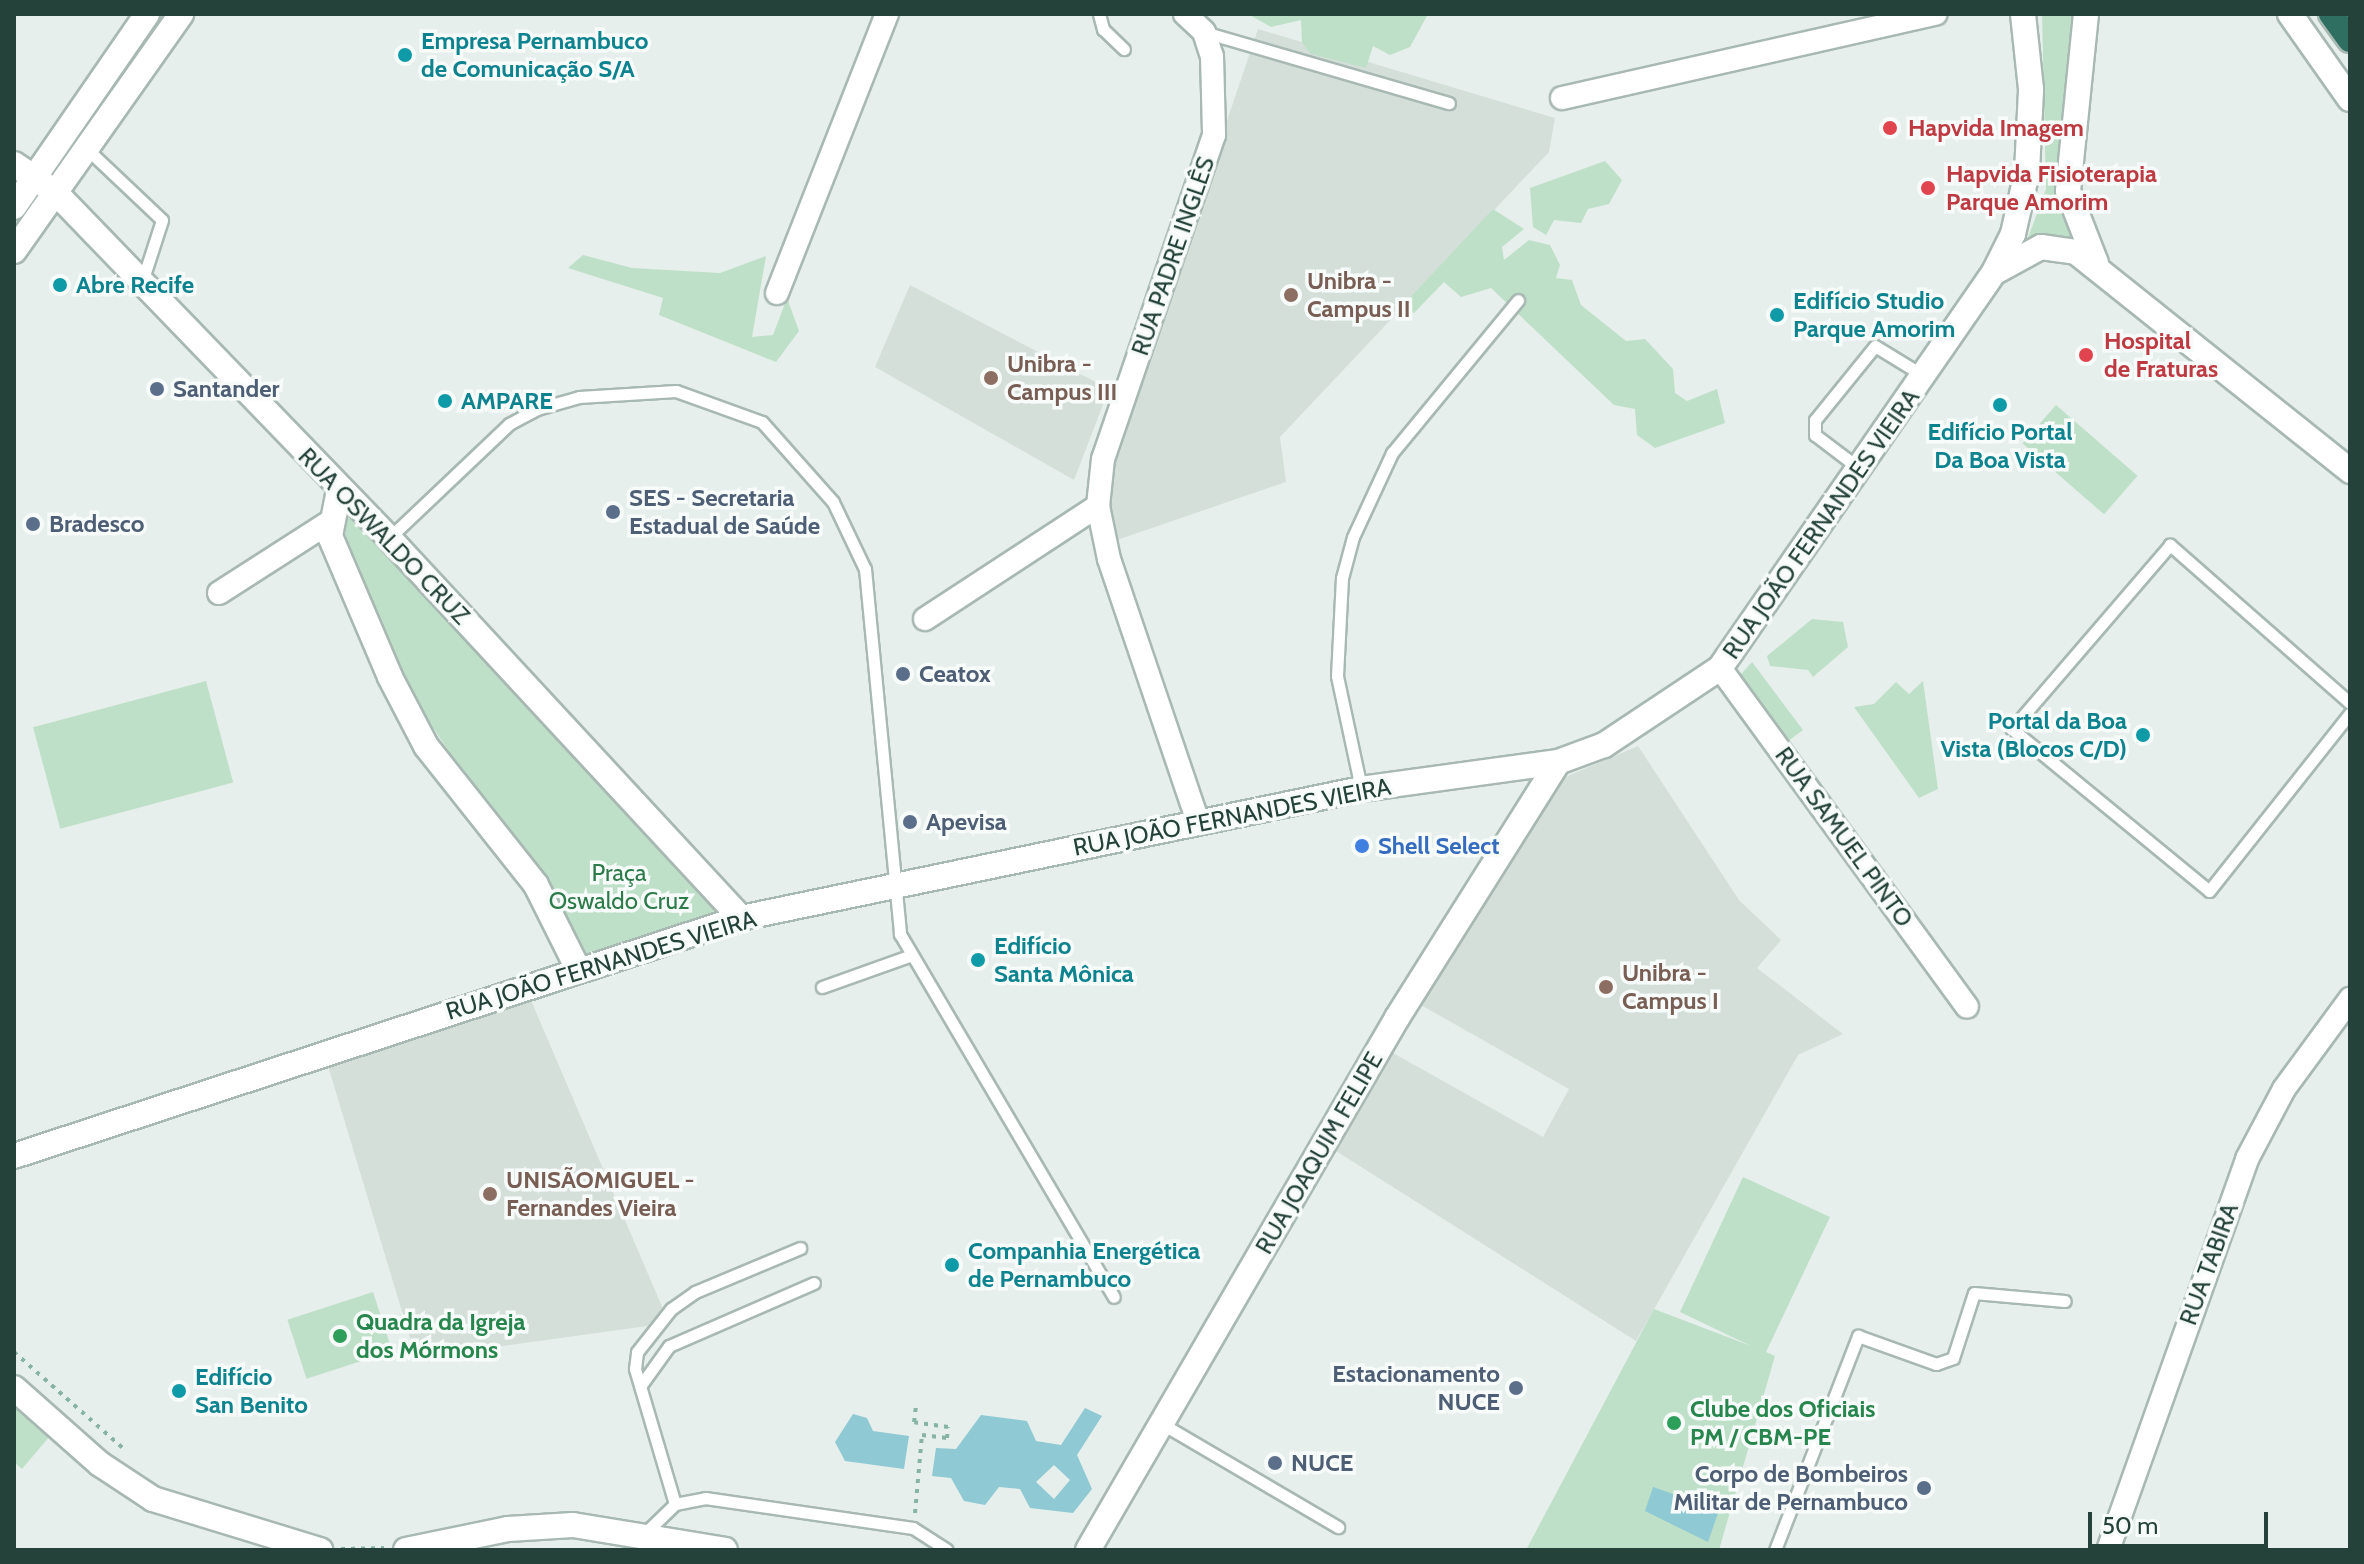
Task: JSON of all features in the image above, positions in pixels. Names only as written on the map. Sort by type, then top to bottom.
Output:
[{"type":"highway","points":[[2331,14],[2350,40]]},
{"type":"street","points":[[14,207],[22,169],[147,14]]},
{"type":"street","points":[[14,251],[181,14]]},
{"type":"street","points":[[777,293],[887,14]]},
{"type":"street","points":[[1185,14],[1204,32]]},
{"type":"street","points":[[1562,98],[1936,14]]},
{"type":"street","name":"RUA JOÃO FERNANDES VIEIRA","points":[[14,1156],[741,918],[1361,789],[1558,762],[1604,745],[1720,668],[1925,376],[1994,272],[2013,234],[2027,172],[2031,89],[2023,14]]},
{"type":"street","points":[[2086,14],[2068,191],[2079,233],[2098,265]]},
{"type":"street","points":[[2290,14],[2350,99]]},
{"type":"street","name":"RUA PADRE INGLÊS","points":[[1198,822],[1109,559],[1098,506],[1103,459],[1214,135],[1217,85],[1204,32]]},
{"type":"street","name":"RUA OSWALDO CRUZ","points":[[22,169],[55,192],[141,285],[389,538],[741,918]]},
{"type":"street","points":[[1994,272],[2041,247],[2059,246],[2098,265],[2350,471]]},
{"type":"street","points":[[219,593],[328,523],[339,490]]},
{"type":"street","points":[[925,619],[1098,506]]},
{"type":"street","points":[[328,523],[390,677],[426,746],[536,885],[578,969]]},
{"type":"street","name":"RUA SAMUEL PINTO","points":[[1720,668],[1967,1007]]},
{"type":"street","name":"RUA JOAQUIM FELIPE","points":[[1088,1550],[1164,1425],[1397,1018],[1558,762]]},
{"type":"street","name":"RUA TABIRA","points":[[2108,1550],[2247,1159],[2284,1089],[2350,999]]},
{"type":"street","points":[[14,1388],[100,1464],[153,1499],[317,1549]]},
{"type":"street","points":[[417,1546],[573,1525],[725,1550]]},
{"type":"lane","points":[[1099,14],[1103,29],[1124,49]]},
{"type":"lane","points":[[1204,32],[1449,103]]},
{"type":"lane","points":[[86,148],[162,220],[160,246],[141,285]]},
{"type":"lane","points":[[1361,789],[1337,676],[1342,578],[1353,537],[1392,453],[1518,300]]},
{"type":"lane","points":[[1860,469],[1815,435],[1815,420],[1868,348],[1883,347],[1925,376]]},
{"type":"lane","points":[[389,538],[509,424],[537,409],[579,397],[676,391],[733,406],[762,422],[833,502],[865,569],[896,849],[890,888],[909,956],[1114,1297]]},
{"type":"lane","points":[[2350,703],[2170,545],[2012,729],[2209,891],[2350,713]]},
{"type":"lane","points":[[822,987],[909,956]]},
{"type":"lane","points":[[675,1504],[641,1385],[637,1352],[671,1309],[800,1248]]},
{"type":"lane","points":[[641,1385],[669,1346],[814,1283]]},
{"type":"lane","points":[[1775,1550],[1858,1336],[1936,1364],[1953,1358],[1974,1293],[2065,1301]]},
{"type":"lane","points":[[1164,1425],[1338,1527]]},
{"type":"lane","points":[[643,1535],[675,1504],[705,1498],[913,1528],[947,1550]]},
{"type":"path","points":[[913,1528],[922,1435],[947,1438],[948,1427],[914,1422],[916,1406]]},
{"type":"path","points":[[317,1549],[417,1546]]},
{"type":"shaded area","name":"Unibra - Campus II","points":[[1258,29],[1555,118],[1549,152],[1280,437],[1286,482],[1114,541],[1105,504],[1116,449]]},
{"type":"shaded area","name":"Unibra - Campus III","points":[[910,285],[1109,389],[1074,480],[875,367]]},
{"type":"shaded area","name":"Unibra - Campus I","points":[[1638,746],[1739,900],[1781,940],[1757,968],[1843,1034],[1798,1055],[1636,1341],[1336,1151],[1393,1053],[1543,1137],[1569,1089],[1421,1005],[1549,784]]},
{"type":"shaded area","name":"UNISÃOMIGUEL - Fernandes Vieira","points":[[530,998],[669,1323],[416,1358],[328,1066]]},
{"type":"green space","points":[[1248,14],[1428,14],[1410,47],[1390,55],[1373,46],[1366,68],[1311,54],[1302,43],[1301,20],[1271,27]]},
{"type":"green space","points":[[2042,14],[2076,14],[2082,250],[2046,235],[2025,246],[2046,189]]},
{"type":"green space","points":[[1605,161],[1622,180],[1609,204],[1588,209],[1581,223],[1554,220],[1546,235],[1533,227],[1530,188]]},
{"type":"green space","points":[[1493,209],[1524,229],[1502,247],[1504,260],[1529,240],[1550,245],[1560,265],[1556,278],[1572,280],[1581,305],[1626,341],[1645,339],[1673,369],[1675,393],[1687,401],[1717,389],[1725,423],[1655,448],[1637,435],[1635,409],[1614,405],[1491,288],[1461,297],[1444,282],[1414,313],[1403,305]]},
{"type":"green space","points":[[583,255],[632,268],[720,273],[766,256],[752,337],[773,335],[787,298],[799,331],[776,362],[659,315],[663,298],[568,268]]},
{"type":"green space","points":[[2056,405],[2138,476],[2104,514],[2023,443]]},
{"type":"green space","name":"Praça Oswaldo Cruz","points":[[344,506],[715,904],[713,916],[591,959],[585,954],[544,872],[480,799],[409,691],[334,519]]},
{"type":"green space","points":[[1812,619],[1843,622],[1848,647],[1813,677],[1808,670],[1770,666],[1767,656]]},
{"type":"green space","points":[[1752,662],[1803,730],[1787,742],[1736,680]]},
{"type":"green space","points":[[206,681],[233,782],[60,829],[33,727]]},
{"type":"green space","points":[[1923,681],[1938,789],[1919,798],[1854,707],[1874,704],[1896,682],[1909,694]]},
{"type":"green space","name":"Clube dos Oficiais PM / CBM-PE","points":[[1743,1177],[1830,1217],[1766,1352],[1775,1356],[1719,1550],[1526,1550],[1654,1309],[1751,1346],[1680,1312]]},
{"type":"green space","name":"Quadra da Igreja dos Mórmons","points":[[373,1292],[392,1351],[307,1379],[287,1320]]},
{"type":"green space","points":[[14,1405],[49,1437],[22,1469],[14,1462]]},
{"type":"water","points":[[1085,1408],[1102,1416],[1077,1455],[1092,1489],[1073,1513],[1030,1508],[1020,1489],[999,1487],[985,1505],[964,1501],[951,1478],[932,1476],[936,1448],[956,1449],[981,1415],[1027,1421],[1036,1441],[1061,1445]],"holes":[[[1054,1465],[1070,1480],[1054,1499],[1036,1482]]]},
{"type":"water","points":[[853,1414],[867,1418],[873,1431],[909,1436],[904,1469],[845,1461],[835,1442]]},
{"type":"water","points":[[1653,1487],[1719,1510],[1708,1542],[1645,1511]]},
{"type":"place","name":"Empresa Pernambuco de Comunicação S/A","points":[[405,55]]},
{"type":"place","name":"Hapvida Imagem","points":[[1890,128]]},
{"type":"place","name":"Hapvida Fisioterapia Parque Amorim","points":[[1928,188]]},
{"type":"place","name":"Abre Recife","points":[[60,285]]},
{"type":"place","name":"Unibra - Campus II","points":[[1291,295]]},
{"type":"place","name":"Edifício Studio Parque Amorim","points":[[1777,315]]},
{"type":"place","name":"Hospital de Fraturas","points":[[2086,355]]},
{"type":"place","name":"Unibra - Campus III","points":[[991,378]]},
{"type":"place","name":"Santander","points":[[157,389]]},
{"type":"place","name":"AMPARE","points":[[445,401]]},
{"type":"place","name":"Edifício Portal Da Boa Vista","points":[[2000,405]]},
{"type":"place","name":"SES - Secretaria Estadual de Saúde","points":[[613,512]]},
{"type":"place","name":"Bradesco","points":[[33,524]]},
{"type":"place","name":"Ceatox","points":[[903,674]]},
{"type":"place","name":"Portal da Boa Vista (Blocos C/D)","points":[[2143,735]]},
{"type":"place","name":"Apevisa","points":[[910,822]]},
{"type":"place","name":"Shell Select","points":[[1362,846]]},
{"type":"place","name":"Edifício Santa Mônica","points":[[978,960]]},
{"type":"place","name":"Unibra - Campus I","points":[[1606,987]]},
{"type":"place","name":"UNISÃOMIGUEL - Fernandes Vieira","points":[[490,1194]]},
{"type":"place","name":"Companhia Energética de Pernambuco","points":[[952,1265]]},
{"type":"place","name":"Quadra da Igreja dos Mórmons","points":[[340,1336]]},
{"type":"place","name":"Estacionamento NUCE","points":[[1516,1388]]},
{"type":"place","name":"Edifício San Benito","points":[[179,1391]]},
{"type":"place","name":"Clube dos Oficiais PM / CBM-PE","points":[[1674,1423]]},
{"type":"place","name":"NUCE","points":[[1275,1463]]},
{"type":"place","name":"Corpo de Bombeiros Militar de Pernambuco","points":[[1924,1488]]}]
